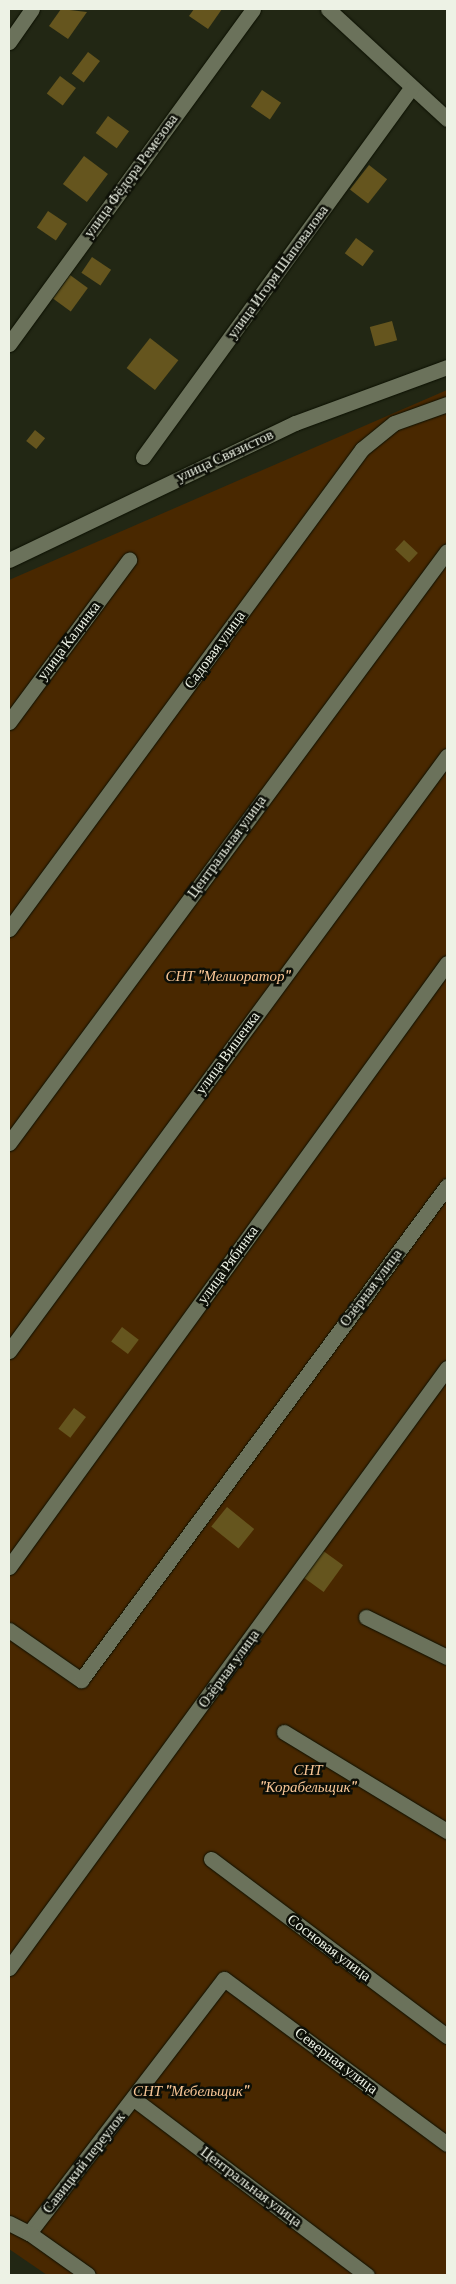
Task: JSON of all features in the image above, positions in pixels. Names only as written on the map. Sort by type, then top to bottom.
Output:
[{"type":"street","points":[[9,42],[32,9]]},
{"type":"street","name":"улица Фёдора Ремезова","points":[[9,344],[253,9]]},
{"type":"street","points":[[328,9],[447,119]]},
{"type":"street","name":"улица Игоря Шаповалова","points":[[143,457],[412,87]]},
{"type":"street","name":"улица Связистов","points":[[9,560],[295,423],[447,367]]},
{"type":"street","name":"Садовая улица","points":[[9,929],[362,449],[394,423],[447,404]]},
{"type":"street","name":"Центральная улица","points":[[9,1143],[447,551]]},
{"type":"street","name":"улица Калинка","points":[[9,722],[129,560]]},
{"type":"street","name":"улица Вишенка","points":[[9,1351],[447,756]]},
{"type":"street","name":"улица Рябинка","points":[[9,1568],[447,963]]},
{"type":"street","name":"Озёрная улица","points":[[9,1630],[81,1680],[447,1186]]},
{"type":"street","name":"Озёрная улица","points":[[9,1968],[447,1368]]},
{"type":"street","points":[[366,1617],[447,1657]]},
{"type":"street","points":[[284,1732],[447,1832]]},
{"type":"street","name":"Сосновая улица","points":[[210,1859],[447,2036]]},
{"type":"street","name":"Савицкий переулок","points":[[29,2233],[224,1979]]},
{"type":"street","name":"Северная улица","points":[[224,1979],[447,2144]]},
{"type":"street","name":"Центральная улица","points":[[134,2098],[367,2275]]},
{"type":"street","points":[[9,2223],[29,2233],[88,2275]]},
{"type":"green space","name":"СНТ \"Мелиоратор\"","points":[[447,390],[447,2275],[47,2275],[9,2249],[9,580]]},
{"type":"building","points":[[61,9],[87,12],[68,39],[49,26]]},
{"type":"building","points":[[194,9],[222,9],[208,29],[189,16]]},
{"type":"building","points":[[88,52],[100,61],[84,83],[72,74]]},
{"type":"building","points":[[60,76],[76,88],[63,106],[47,94]]},
{"type":"building","points":[[262,90],[281,103],[270,119],[251,107]]},
{"type":"building","points":[[108,116],[129,131],[117,148],[96,133]]},
{"type":"building","points":[[84,156],[108,174],[87,202],[63,184]]},
{"type":"building","points":[[369,165],[387,179],[368,204],[350,189]]},
{"type":"building","points":[[48,211],[67,224],[56,240],[37,228]]},
{"type":"building","points":[[356,238],[374,251],[363,266],[345,253]]},
{"type":"building","points":[[92,257],[111,270],[100,286],[81,273]]},
{"type":"building","points":[[70,275],[88,288],[71,311],[53,298]]},
{"type":"building","points":[[392,321],[397,340],[375,346],[370,327]]},
{"type":"building","points":[[150,338],[178,360],[155,390],[127,368]]},
{"type":"building","points":[[35,430],[45,438],[36,449],[26,441]]},
{"type":"building","points":[[404,540],[418,553],[409,562],[395,550]]},
{"type":"building","points":[[122,1327],[139,1340],[128,1354],[111,1341]]},
{"type":"building","points":[[74,1408],[86,1417],[70,1438],[58,1429]]},
{"type":"building","points":[[227,1507],[254,1529],[238,1548],[211,1526]]},
{"type":"building","points":[[322,1550],[343,1565],[324,1592],[303,1577]]},
{"type":"park label","name":"СНТ \"Корабельщик\"","points":[[308,1778]]},
{"type":"park label","name":"СНТ \"Мебельщик\"","points":[[191,2092]]}]
